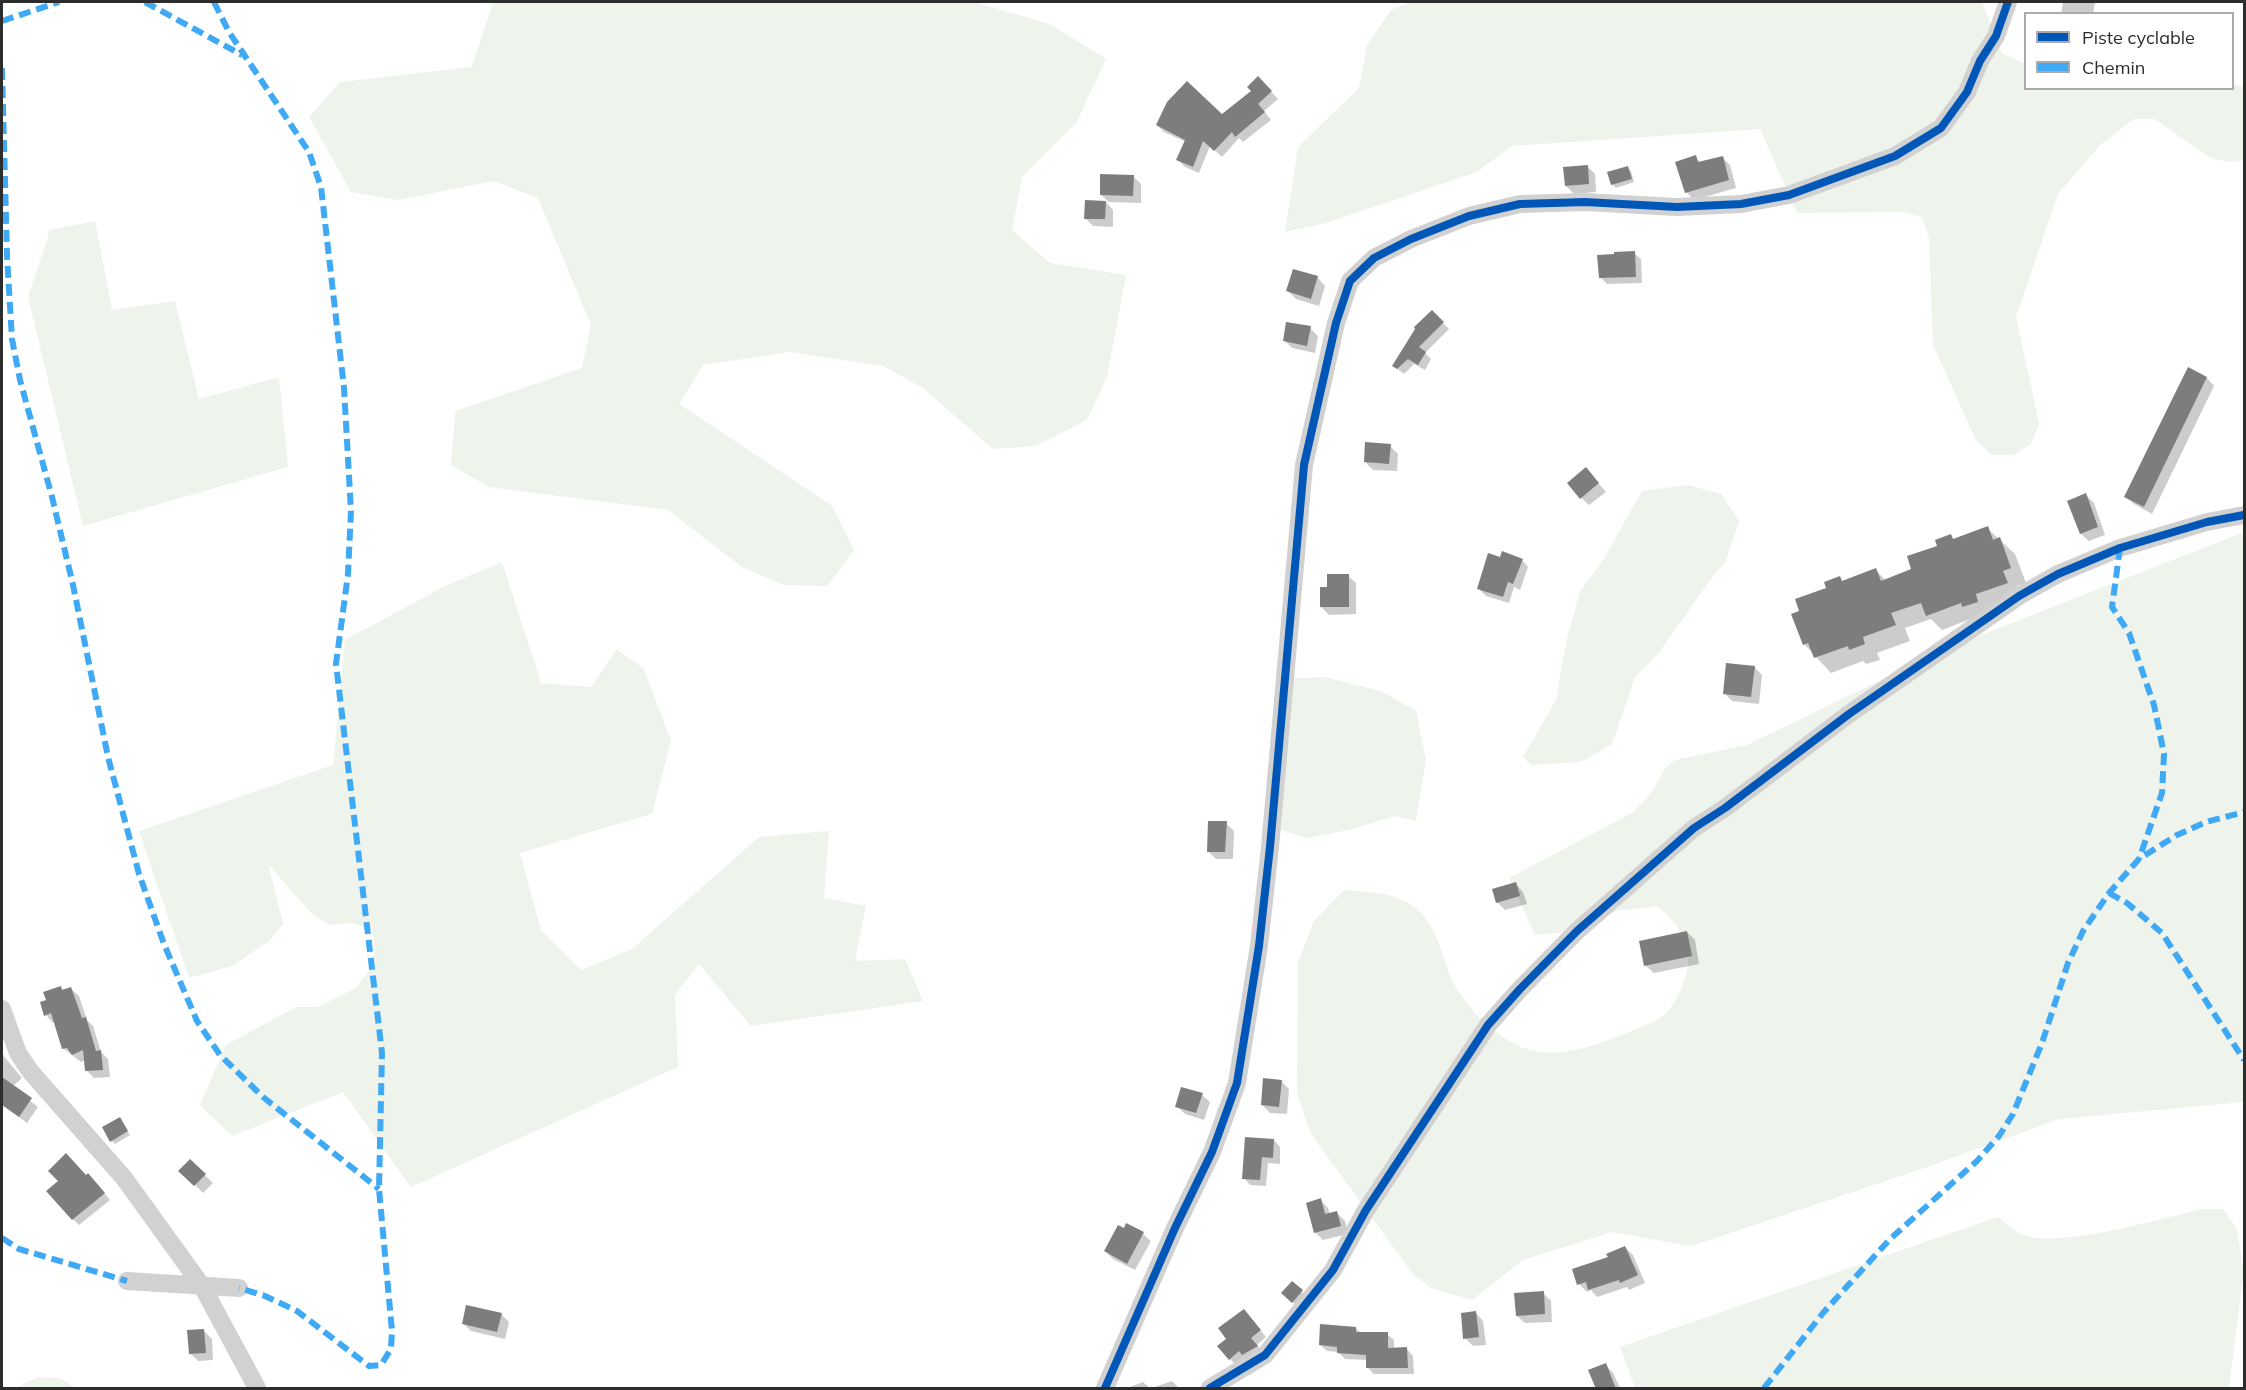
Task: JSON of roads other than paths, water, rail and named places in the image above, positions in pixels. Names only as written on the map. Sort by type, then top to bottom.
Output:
[{"type":"street","points":[[1105,1389],[1174,1228],[1212,1152],[1237,1083],[1259,946],[1269,858],[1304,465],[1336,323],[1350,281],[1374,258],[1411,238],[1469,216],[1520,204],[1585,202],[1677,207],[1741,204],[1789,195],[1895,156],[1941,128],[1967,93],[1980,61],[1996,36],[2008,2]]},
{"type":"street","points":[[1210,1389],[1265,1355],[1332,1270],[1366,1209],[1496,1016],[1577,932],[1694,828],[1725,808],[1849,714],[2019,596],[2058,574],[2120,548],[2168,532],[2244,514]]},
{"type":"street","points":[[2,1009],[18,1053],[30,1071],[124,1178],[202,1286],[257,1389]]},
{"type":"street","points":[[127,1281],[239,1288]]}]
